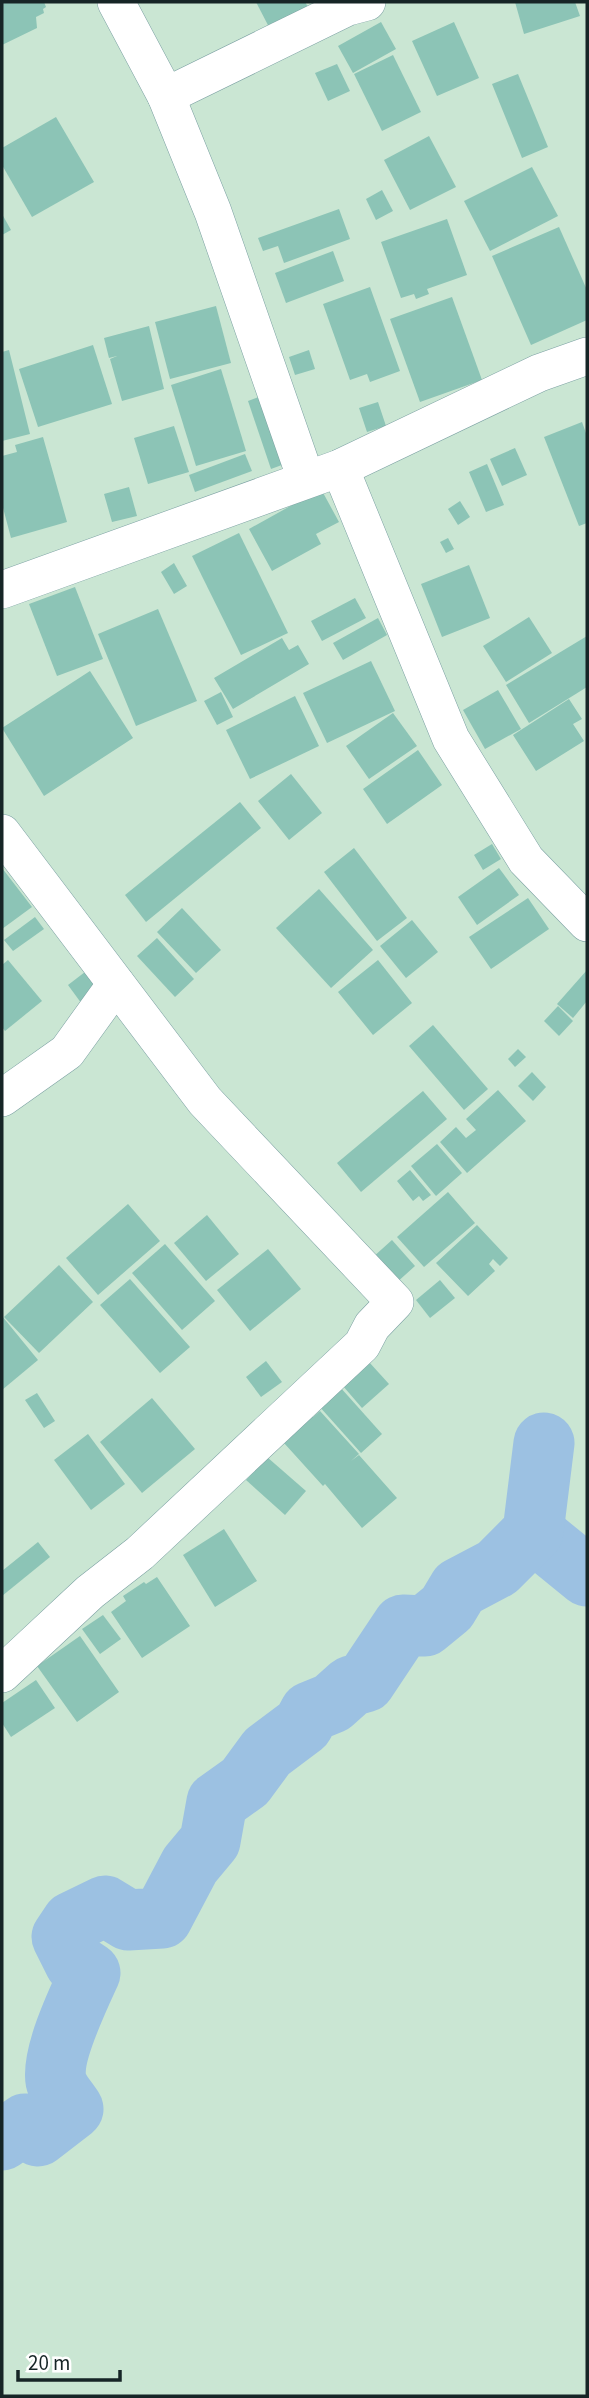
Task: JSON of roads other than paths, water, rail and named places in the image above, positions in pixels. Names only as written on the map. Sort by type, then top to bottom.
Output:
[{"type":"street","points":[[116,2],[166,96],[213,212],[306,479]]},
{"type":"street","points":[[166,96],[348,7],[367,2]]},
{"type":"street","points":[[2,590],[340,468],[539,373],[587,356]]},
{"type":"street","points":[[340,468],[451,739],[526,860],[587,923]]},
{"type":"street","points":[[2,834],[205,1101],[395,1302],[372,1326],[362,1345],[140,1553],[90,1592],[2,1674]]},
{"type":"street","points":[[2,1098],[67,1052],[116,984]]},
{"type":"waterway","points":[[2,2140],[25,2124],[38,2136],[73,2109],[57,2084],[56,2070],[67,2026],[90,1973],[75,1963],[62,1937],[72,1922],[105,1906],[128,1920],[162,1918],[190,1865],[210,1841],[217,1802],[245,1782],[267,1752],[303,1725],[310,1712],[332,1703],[351,1686],[365,1682],[403,1625],[425,1626],[447,1608],[459,1588],[497,1568],[533,1532],[544,1443]]},
{"type":"waterway","points":[[533,1532],[587,1576]]}]
